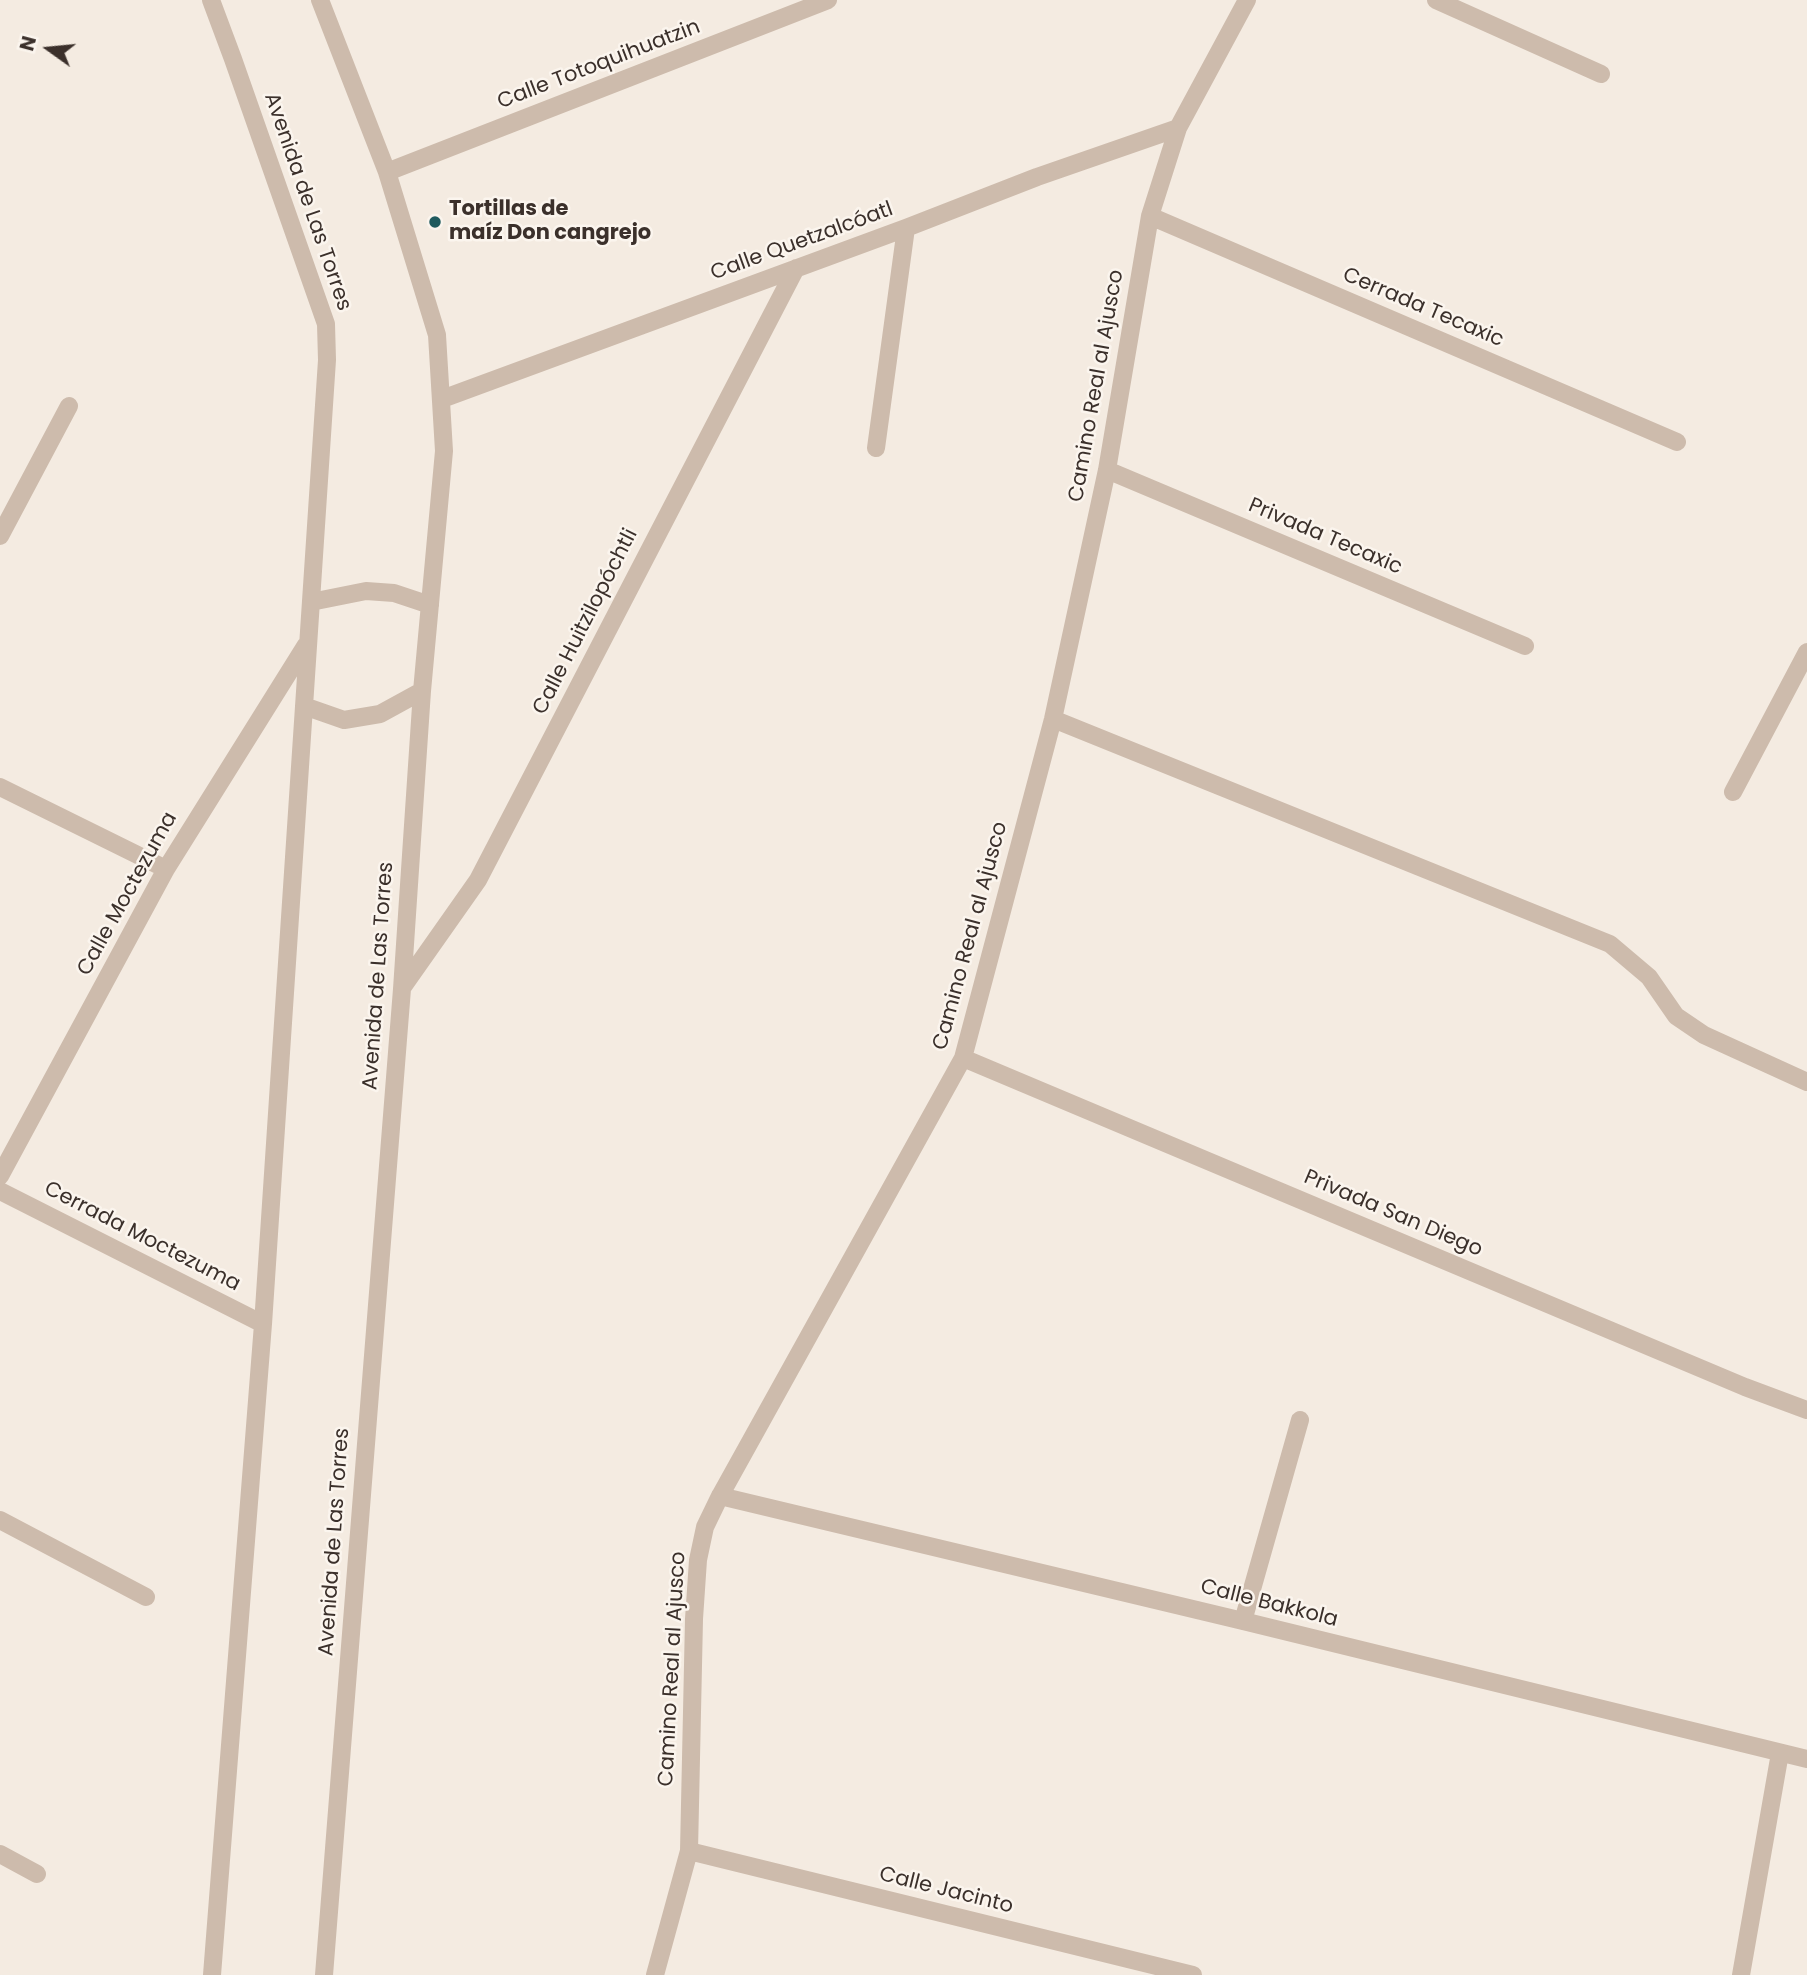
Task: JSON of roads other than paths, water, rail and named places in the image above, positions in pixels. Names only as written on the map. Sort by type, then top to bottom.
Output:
[{"type":"street","name":"Avenida de Las Torres","points":[[211,0],[326,324],[327,360],[263,1325],[212,1975]]},
{"type":"street","name":"Avenida de Las Torres","points":[[320,0],[387,172],[437,335],[444,452],[422,691],[402,989],[324,1975]]},
{"type":"street","name":"Calle Totoquihuatzin","points":[[387,172],[828,0]]},
{"type":"street","name":"Camino Real al Ajusco","points":[[655,1975],[689,1851],[698,1560],[705,1527],[963,1058],[1053,719],[1107,470],[1150,216],[1178,128],[1247,0]]},
{"type":"street","points":[[1436,0],[1601,74]]},
{"type":"street","name":"Calle Quetzalcóatl","points":[[442,399],[1037,177],[1178,128]]},
{"type":"street","name":"Cerrada Tecaxic","points":[[1150,216],[1677,442]]},
{"type":"street","points":[[876,448],[905,228]]},
{"type":"street","name":"Calle Huitzilopóchtli","points":[[402,989],[478,880],[796,268]]},
{"type":"street","points":[[0,536],[69,407]]},
{"type":"street","name":"Privada Tecaxic","points":[[1107,470],[1525,646]]},
{"type":"street","points":[[311,602],[366,591],[394,593],[430,605]]},
{"type":"street","name":"Calle Moctezuma","points":[[0,1176],[166,869],[308,642]]},
{"type":"street","points":[[1733,792],[1807,652]]},
{"type":"street","points":[[304,706],[344,720],[380,714],[422,691]]},
{"type":"street","points":[[1053,719],[1610,944],[1649,977],[1676,1016],[1704,1035],[1807,1082]]},
{"type":"street","points":[[0,787],[166,869]]},
{"type":"street","name":"Privada San Diego","points":[[963,1058],[1732,1382],[1807,1410]]},
{"type":"street","name":"Cerrada Moctezuma","points":[[0,1191],[263,1325]]},
{"type":"street","points":[[1243,1621],[1300,1419]]},
{"type":"street","name":"Calle Bakkola","points":[[720,1496],[1807,1759]]},
{"type":"street","points":[[0,1520],[146,1597]]},
{"type":"street","points":[[1741,1975],[1780,1753]]},
{"type":"street","name":"Calle Jacinto","points":[[689,1851],[1192,1975]]},
{"type":"street","points":[[0,1854],[37,1874]]},
{"type":"place","name":"Tortillas de maíz Don cangrejo","points":[[435,222]]}]
